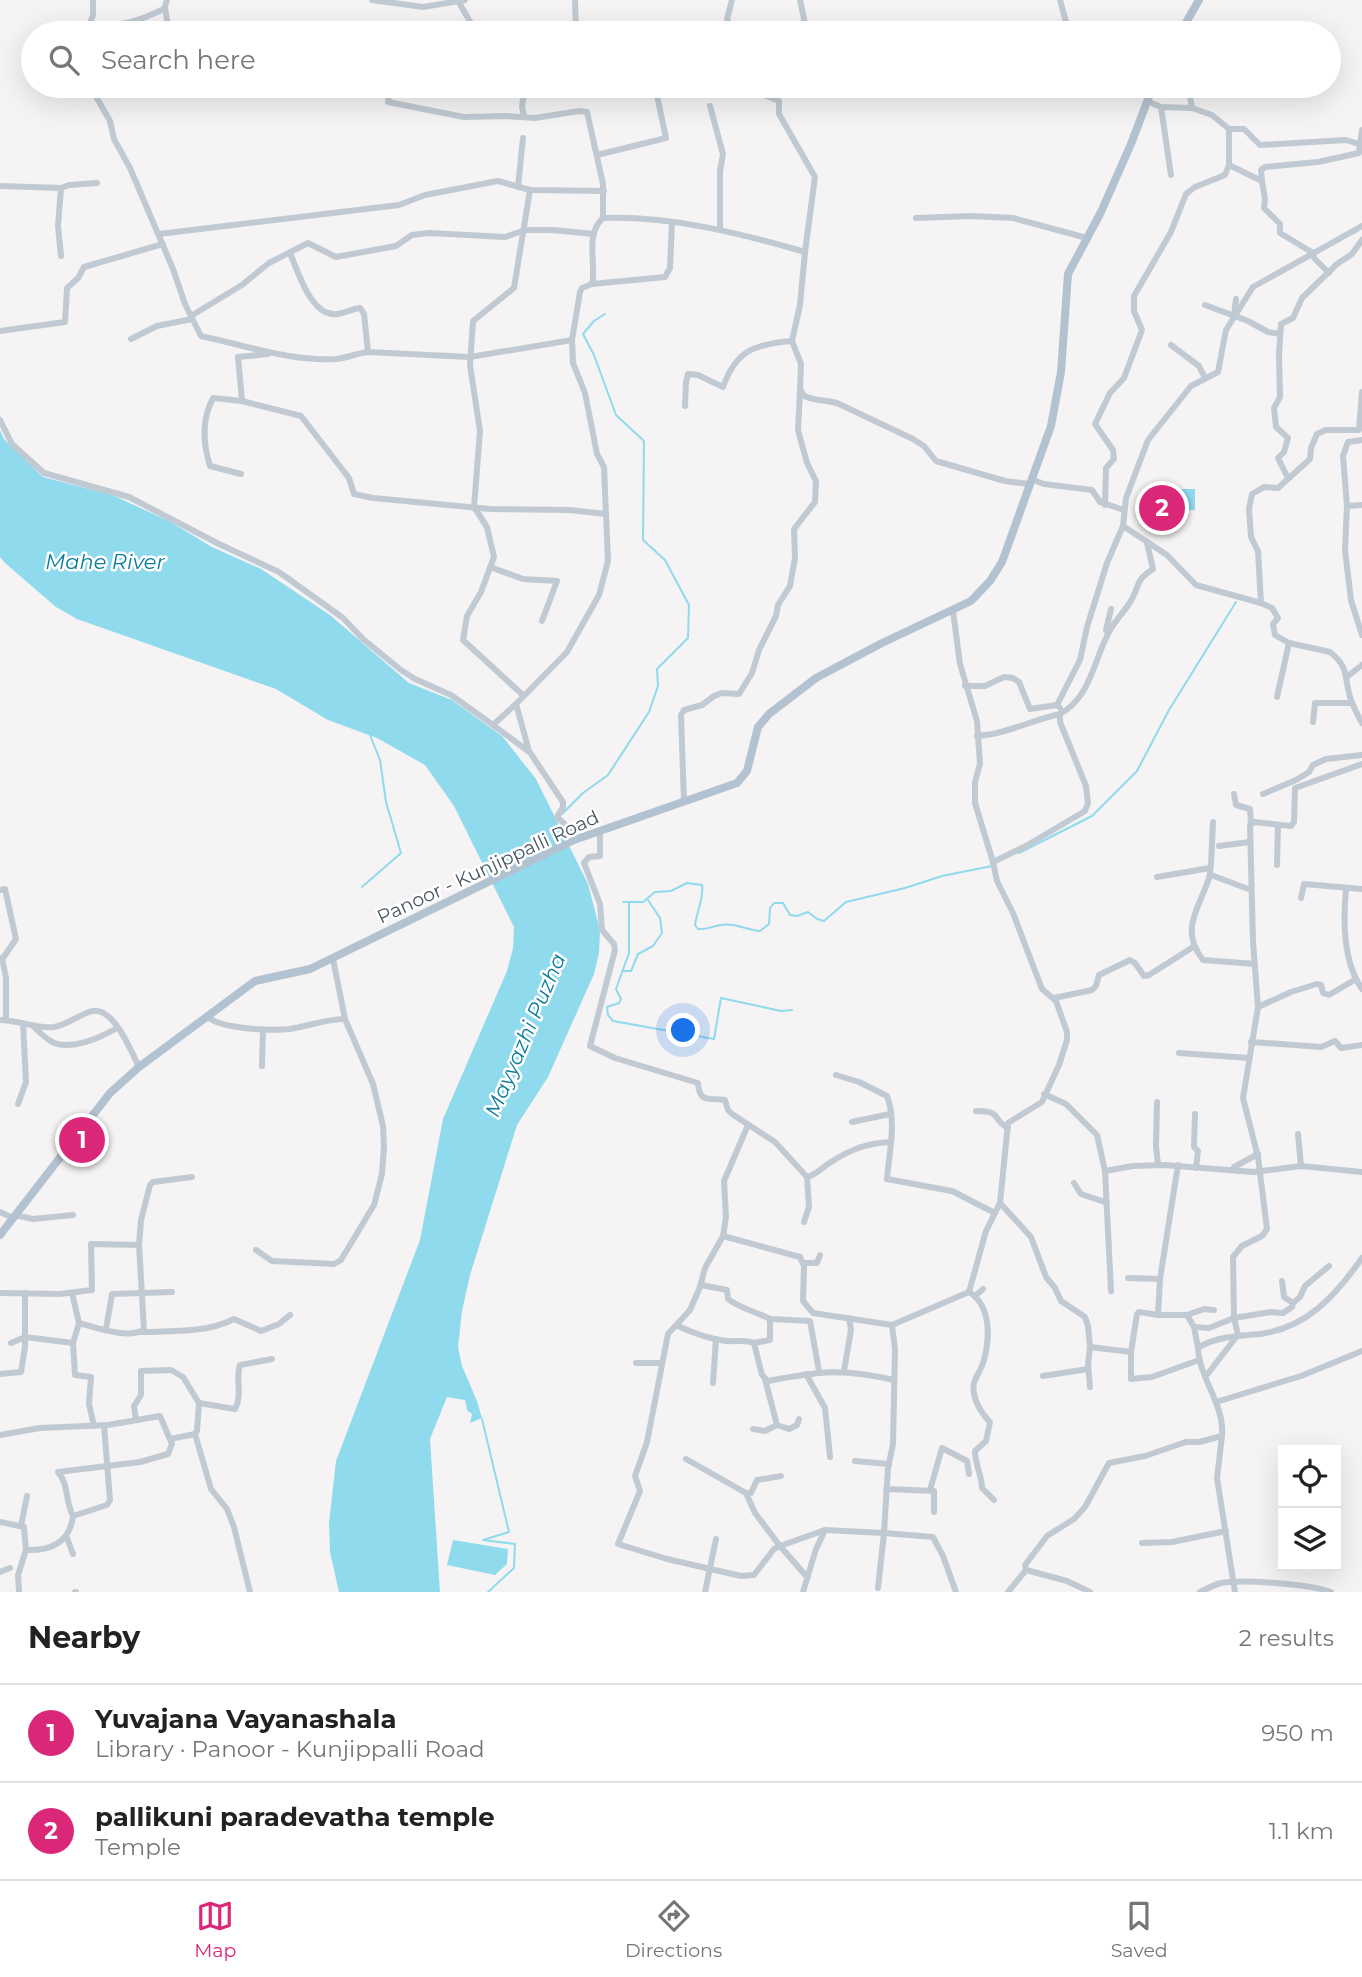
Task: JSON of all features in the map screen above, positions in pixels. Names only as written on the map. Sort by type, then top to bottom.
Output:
[{"type":"main road","points":[[1187,21],[1199,0]]},
{"type":"main road","name":"Panoor - Kunjippalli Road","points":[[0,1235],[98,1106],[139,1067],[255,981],[310,969],[574,840],[726,788],[741,778],[751,761],[758,727],[762,721],[816,678],[882,643],[953,611],[981,592],[1002,562],[1051,426],[1060,382],[1066,281],[1126,155],[1148,98]]},
{"type":"street","points":[[91,21],[93,0]]},
{"type":"street","points":[[372,0],[423,7],[461,1],[470,21]]},
{"type":"street","points":[[575,0],[576,21]]},
{"type":"street","points":[[728,21],[732,0]]},
{"type":"street","points":[[800,0],[804,21]]},
{"type":"street","points":[[1060,0],[1066,21]]},
{"type":"street","points":[[139,21],[166,4]]},
{"type":"street","points":[[97,98],[110,121],[114,139],[159,234],[201,336],[258,348],[271,354]]},
{"type":"street","points":[[388,98],[388,102],[416,110],[464,117],[535,118],[579,111],[587,113],[604,191],[603,218],[594,234],[592,284]]},
{"type":"street","points":[[523,98],[524,116]]},
{"type":"street","points":[[597,155],[666,138],[658,98]]},
{"type":"street","points":[[684,801],[681,715],[684,709],[702,705],[714,696],[739,694],[752,673],[778,605],[790,586],[795,558],[794,529],[815,502],[816,481],[807,463],[797,430],[801,363],[792,341],[800,305],[804,251],[815,177],[779,114],[779,102],[770,98]]},
{"type":"street","points":[[1190,98],[1192,108]]},
{"type":"street","points":[[1147,101],[1161,107],[1192,108],[1212,115],[1230,129],[1244,129],[1260,145],[1346,140],[1361,145]]},
{"type":"street","points":[[710,106],[723,154],[720,171],[720,228]]},
{"type":"street","points":[[1161,107],[1171,175]]},
{"type":"street","points":[[1105,505],[1106,468],[1114,459],[1113,450],[1095,424],[1110,393],[1124,378],[1142,330],[1134,311],[1134,296],[1171,232],[1186,194],[1195,187],[1225,175],[1229,164],[1230,129]]},
{"type":"street","points":[[1362,130],[1359,153],[1362,161]]},
{"type":"street","points":[[518,187],[523,138]]},
{"type":"street","points":[[1329,273],[1314,258],[1313,253],[1280,233],[1280,224],[1265,212],[1261,170],[1265,167],[1308,163],[1359,153]]},
{"type":"street","points":[[1229,164],[1239,172],[1262,181]]},
{"type":"street","points":[[159,234],[399,205],[425,195],[498,181],[530,190],[604,191]]},
{"type":"street","points":[[0,186],[61,188],[97,183]]},
{"type":"street","points":[[61,188],[58,226],[61,256]]},
{"type":"street","points":[[524,696],[463,640],[467,616],[481,592],[494,557],[487,527],[474,507],[480,431],[470,365],[473,320],[514,288],[530,190]]},
{"type":"street","points":[[603,218],[645,219],[720,228],[804,251]]},
{"type":"street","points":[[916,218],[1013,218],[1087,238]]},
{"type":"street","points":[[493,724],[567,652],[599,595],[608,561],[604,467],[597,454],[586,393],[573,363],[572,340],[580,292],[582,288],[592,284],[667,275],[670,268],[672,223]]},
{"type":"street","points":[[965,686],[985,686],[1004,677],[1013,678],[1019,682],[1030,709],[1057,705],[1080,660],[1087,627],[1107,563],[1123,526],[1129,489],[1148,440],[1191,386],[1218,372],[1224,336],[1253,286],[1362,226]]},
{"type":"street","points":[[131,339],[157,326],[192,317],[242,285],[269,263],[308,243],[336,257],[396,246],[412,236],[429,233],[505,237],[525,230],[572,230],[594,234]]},
{"type":"street","points":[[1288,478],[1278,458],[1284,452],[1288,438],[1276,427],[1275,408],[1280,397],[1281,324],[1293,318],[1302,298],[1352,254],[1362,240]]},
{"type":"street","points":[[0,331],[65,322],[67,288],[78,278],[84,267],[163,244]]},
{"type":"street","points":[[290,253],[306,293],[325,312],[337,315],[359,308],[364,314],[368,352]]},
{"type":"street","points":[[1234,317],[1236,299]]},
{"type":"street","points":[[1205,305],[1268,332],[1280,334]]},
{"type":"street","points":[[242,401],[238,357],[271,354],[338,359],[354,353],[368,352],[471,357],[572,340]]},
{"type":"street","points":[[685,405],[688,374],[698,375],[722,387],[732,367],[747,352],[773,342],[792,341]]},
{"type":"street","points":[[1171,345],[1199,366],[1205,378]]},
{"type":"street","points":[[800,392],[806,398],[829,400],[849,407],[903,433],[924,446],[936,461],[1005,481],[1092,490],[1097,500],[1105,505],[1124,510]]},
{"type":"street","points":[[1261,603],[1258,551],[1251,537],[1249,509],[1252,494],[1264,487],[1278,488],[1310,459],[1317,434],[1326,430],[1359,430],[1362,392]]},
{"type":"street","points":[[241,474],[210,466],[205,432],[213,398],[242,401],[301,416],[349,478],[354,494],[474,507],[606,514]]},
{"type":"street","points":[[0,420],[12,443],[44,473],[129,497],[279,572],[344,618],[363,639],[401,670],[451,695],[529,751]]},
{"type":"street","points":[[1362,440],[1348,442],[1343,456],[1347,506],[1345,550],[1351,600],[1362,635]]},
{"type":"street","points":[[1347,506],[1362,505]]},
{"type":"street","points":[[1123,526],[1167,555],[1196,584],[1272,608],[1278,618],[1273,624],[1275,635],[1289,643],[1330,652],[1348,676],[1352,703],[1362,723]]},
{"type":"street","points":[[977,736],[1004,732],[1062,713],[1078,701],[1093,675],[1108,633],[1131,601],[1139,580],[1153,569],[1147,543]]},
{"type":"street","points":[[490,567],[523,579],[557,581],[542,621]]},
{"type":"street","points":[[1351,600],[1362,596]]},
{"type":"street","points":[[1108,633],[1106,630],[1111,609]]},
{"type":"street","points":[[953,611],[957,653],[977,720],[980,764],[974,797],[997,881],[1013,913],[1042,989],[1054,998],[1067,1032],[1059,1065],[1042,1102],[1008,1123],[1000,1203],[986,1231],[972,1294],[989,1322],[984,1362],[973,1385],[979,1411],[990,1422],[986,1441],[975,1451],[975,1460],[982,1477],[982,1488],[994,1500]]},
{"type":"street","points":[[1277,698],[1289,643]]},
{"type":"street","points":[[1348,676],[1362,664]]},
{"type":"street","points":[[1313,722],[1315,703],[1352,703]]},
{"type":"street","points":[[516,704],[529,751],[563,802],[559,820],[575,833],[574,840]]},
{"type":"street","points":[[993,864],[1085,810],[1088,796],[1060,722],[1062,713],[1057,705]]},
{"type":"street","points":[[1263,794],[1297,780],[1309,772],[1313,765],[1326,759],[1362,755]]},
{"type":"street","points":[[1251,822],[1291,826],[1294,822],[1295,789],[1362,764]]},
{"type":"street","points":[[1234,794],[1236,806],[1250,809],[1251,822],[1251,890],[1258,1007],[1244,1098],[1258,1154],[1267,1229],[1262,1236],[1242,1246],[1233,1257],[1234,1318],[1238,1335]]},
{"type":"street","points":[[1213,822],[1210,871],[1197,903],[1191,934],[1193,947],[1203,960],[1255,964]]},
{"type":"street","points":[[1277,864],[1278,825]]},
{"type":"street","points":[[600,830],[600,856],[589,857],[584,863],[600,904],[602,930],[615,950],[590,1046],[615,1058],[698,1083],[702,1097],[725,1100],[728,1110],[775,1142],[807,1177],[809,1207],[804,1222]]},
{"type":"street","points":[[1219,846],[1250,842]]},
{"type":"street","points":[[1157,877],[1210,871],[1251,890]]},
{"type":"street","points":[[1301,898],[1304,884],[1362,889]]},
{"type":"street","points":[[0,890],[5,889],[16,939],[1,958],[6,978],[3,1020],[57,1026],[92,1010],[99,1010],[107,1014],[117,1028],[139,1067]]},
{"type":"street","points":[[1346,889],[1343,933],[1356,979],[1362,989]]},
{"type":"street","points":[[1054,998],[1091,990],[1096,986],[1099,975],[1130,960],[1144,976],[1149,975],[1193,947]]},
{"type":"street","points":[[256,1250],[272,1261],[334,1264],[341,1260],[374,1205],[382,1174],[383,1126],[373,1084],[345,1019],[332,959]]},
{"type":"street","points":[[1258,1007],[1317,984],[1329,995],[1356,979]]},
{"type":"street","points":[[208,1017],[215,1023],[262,1029],[291,1029],[330,1019],[345,1019]]},
{"type":"street","points":[[18,1104],[26,1082],[23,1023]]},
{"type":"street","points":[[32,1025],[51,1042],[73,1044],[101,1037],[117,1028]]},
{"type":"street","points":[[262,1029],[262,1066]]},
{"type":"street","points":[[1251,1042],[1321,1046],[1335,1041],[1341,1048],[1362,1045]]},
{"type":"street","points":[[1179,1053],[1249,1058]]},
{"type":"street","points":[[836,1075],[859,1082],[887,1096],[891,1142],[887,1179],[953,1191],[995,1213]]},
{"type":"street","points":[[1044,1094],[1066,1104],[1094,1130],[1105,1171],[1111,1292]]},
{"type":"street","points":[[1157,1102],[1158,1165]]},
{"type":"street","points":[[976,1111],[990,1111],[1008,1128]]},
{"type":"street","points":[[852,1122],[890,1114]]},
{"type":"street","points":[[1195,1114],[1194,1147],[1198,1151],[1196,1168]]},
{"type":"street","points":[[748,1125],[724,1181],[726,1217],[723,1236],[705,1268],[690,1310],[668,1334],[647,1442],[635,1476],[640,1491],[639,1497],[618,1544],[667,1559],[741,1576],[754,1575],[774,1549],[825,1530],[933,1537],[957,1592]]},
{"type":"street","points":[[1298,1133],[1301,1166]]},
{"type":"street","points":[[807,1177],[861,1146],[891,1142]]},
{"type":"street","points":[[1238,1171],[1234,1167],[1258,1154]]},
{"type":"street","points":[[1105,1171],[1158,1165],[1238,1171],[1301,1166],[1362,1172]]},
{"type":"street","points":[[1158,1315],[1160,1279],[1178,1166]]},
{"type":"street","points":[[141,1332],[144,1330],[139,1245],[141,1220],[150,1185],[153,1182],[192,1177]]},
{"type":"street","points":[[1074,1183],[1081,1194],[1105,1202]]},
{"type":"street","points":[[1000,1203],[1031,1237],[1046,1277],[1061,1301],[1085,1317],[1090,1347],[1090,1387]]},
{"type":"street","points":[[0,1212],[33,1219],[73,1215]]},
{"type":"street","points":[[723,1236],[800,1257],[803,1263],[804,1305],[813,1313],[892,1325],[983,1289]]},
{"type":"street","points":[[0,1293],[72,1293],[92,1290],[91,1244],[139,1245]]},
{"type":"street","points":[[803,1263],[817,1263],[820,1255]]},
{"type":"street","points":[[1198,1348],[1217,1339],[1287,1328],[1321,1306],[1344,1283],[1362,1258]]},
{"type":"street","points":[[1194,1327],[1209,1328],[1234,1318],[1271,1312],[1283,1313],[1292,1307],[1305,1286],[1329,1266]]},
{"type":"street","points":[[1128,1278],[1160,1279]]},
{"type":"street","points":[[1282,1281],[1284,1297],[1293,1303]]},
{"type":"street","points":[[701,1285],[727,1290],[728,1298],[736,1305],[771,1319],[810,1321],[820,1371]]},
{"type":"street","points":[[106,1329],[112,1294],[172,1292]]},
{"type":"street","points":[[0,1374],[21,1372],[25,1337],[25,1293]]},
{"type":"street","points":[[72,1293],[79,1323],[73,1343],[75,1375],[91,1377],[89,1404],[94,1426]]},
{"type":"street","points":[[1199,1360],[1152,1377],[1131,1379],[1131,1352],[1138,1314],[1187,1315],[1204,1309],[1214,1310]]},
{"type":"street","points":[[79,1323],[115,1333],[222,1325],[234,1319],[261,1331],[279,1324],[290,1315]]},
{"type":"street","points":[[1187,1315],[1194,1327],[1199,1360],[1216,1402],[1222,1436],[1217,1478],[1235,1592]]},
{"type":"street","points":[[844,1371],[851,1330],[849,1318]]},
{"type":"street","points":[[678,1326],[696,1335],[754,1343],[769,1340],[771,1319]]},
{"type":"street","points":[[878,1588],[886,1489],[893,1444],[895,1349],[892,1325]]},
{"type":"street","points":[[1206,1376],[1238,1335]]},
{"type":"street","points":[[11,1343],[25,1337],[73,1343]]},
{"type":"street","points":[[713,1383],[716,1339]]},
{"type":"street","points":[[754,1343],[777,1425]]},
{"type":"street","points":[[1090,1347],[1131,1352]]},
{"type":"street","points":[[1216,1402],[1301,1376],[1362,1351]]},
{"type":"street","points":[[199,1403],[235,1409],[240,1400],[237,1375],[240,1365],[272,1359]]},
{"type":"street","points":[[636,1363],[661,1363]]},
{"type":"street","points":[[1043,1376],[1088,1369]]},
{"type":"street","points":[[136,1420],[134,1406],[141,1395],[141,1371],[171,1370],[183,1377],[199,1403],[195,1434],[211,1489],[227,1509],[234,1527],[250,1592]]},
{"type":"street","points":[[765,1379],[768,1381],[820,1371],[844,1371],[894,1380]]},
{"type":"street","points":[[806,1374],[825,1408],[830,1457]]},
{"type":"street","points":[[0,1435],[40,1428],[104,1425],[160,1416],[172,1444],[167,1454],[140,1462],[58,1472],[65,1480],[68,1507],[73,1516],[67,1538],[73,1554]]},
{"type":"street","points":[[753,1429],[765,1431],[777,1425],[789,1429],[797,1425],[799,1419]]},
{"type":"street","points":[[73,1516],[107,1505],[110,1500],[104,1425]]},
{"type":"street","points":[[170,1439],[195,1434]]},
{"type":"street","points":[[1027,1570],[1025,1565],[1047,1536],[1074,1519],[1085,1507],[1109,1463],[1186,1442],[1199,1442],[1222,1436]]},
{"type":"street","points":[[930,1490],[942,1448],[967,1461],[969,1474]]},
{"type":"street","points":[[686,1459],[746,1493],[755,1513],[807,1577]]},
{"type":"street","points":[[855,1461],[889,1464]]},
{"type":"street","points":[[746,1493],[751,1493],[757,1480],[781,1476]]},
{"type":"street","points":[[886,1489],[934,1491],[934,1512]]},
{"type":"street","points":[[21,1526],[27,1496]]},
{"type":"street","points":[[0,1522],[24,1527],[26,1550],[18,1575],[19,1592]]},
{"type":"street","points":[[803,1592],[816,1549],[825,1530]]},
{"type":"street","points":[[1142,1543],[1172,1542],[1226,1531]]},
{"type":"street","points":[[26,1550],[39,1550],[67,1538]]},
{"type":"street","points":[[705,1592],[716,1539]]},
{"type":"street","points":[[0,1572],[10,1568]]},
{"type":"street","points":[[1007,1592],[1027,1570]]},
{"type":"street","points":[[1027,1570],[1066,1581],[1090,1592]]},
{"type":"street","points":[[1200,1592],[1220,1583],[1315,1586],[1331,1592]]},
{"type":"water","name":"Mahe River","points":[[0,430],[4,439],[43,477],[112,495],[261,569],[330,615],[409,683],[452,700],[502,736],[536,779],[588,884],[600,930],[599,953],[594,974],[548,1077],[517,1125],[470,1275],[462,1311],[458,1347],[462,1366],[482,1418],[470,1423],[472,1414],[467,1410],[465,1400],[447,1397],[430,1439],[440,1592],[339,1592],[330,1552],[329,1523],[336,1461],[420,1240],[443,1119],[507,971],[513,948],[514,927],[454,806],[425,765],[377,738],[328,720],[276,689],[77,619],[56,607],[5,563],[0,557]]},
{"type":"water","points":[[1180,489],[1195,489],[1195,510],[1179,510]]},
{"type":"water","points":[[453,1540],[508,1549],[507,1564],[495,1575],[447,1565]]},
{"type":"waterway","points":[[562,814],[583,793],[608,775],[649,712],[658,686],[657,669],[688,638],[689,605],[665,560],[643,540],[644,441],[616,415],[594,355],[583,334],[594,321],[605,314]]},
{"type":"waterway","points":[[1019,853],[1092,816],[1137,771],[1169,710],[1236,602]]},
{"type":"waterway","points":[[362,887],[401,853],[386,802],[380,760],[370,735]]},
{"type":"waterway","points":[[623,902],[643,902],[655,892],[671,891],[687,883],[702,885],[695,925],[698,929],[726,924],[760,931],[769,924],[770,908],[774,903],[783,903],[790,915],[797,916],[808,912],[824,921],[846,902],[942,876],[992,866]]},
{"type":"waterway","points":[[623,971],[631,971],[638,954],[653,946],[662,933],[660,918],[648,900]]},
{"type":"waterway","points":[[629,903],[629,953],[616,989],[621,999],[619,1003],[607,1007],[608,1015],[613,1021],[714,1039],[721,998],[781,1011],[792,1010]]},
{"type":"waterway","points":[[482,1419],[509,1532],[483,1540],[515,1544],[514,1568],[488,1592]]},
{"type":"place","name":"pallikuni paradevatha temple","points":[[1162,508]]},
{"type":"place","name":"Yuvajana Vayanashala","points":[[82,1140]]},
{"type":"water label","name":"Mayyazhi Puzha","points":[[525,1035]]}]
